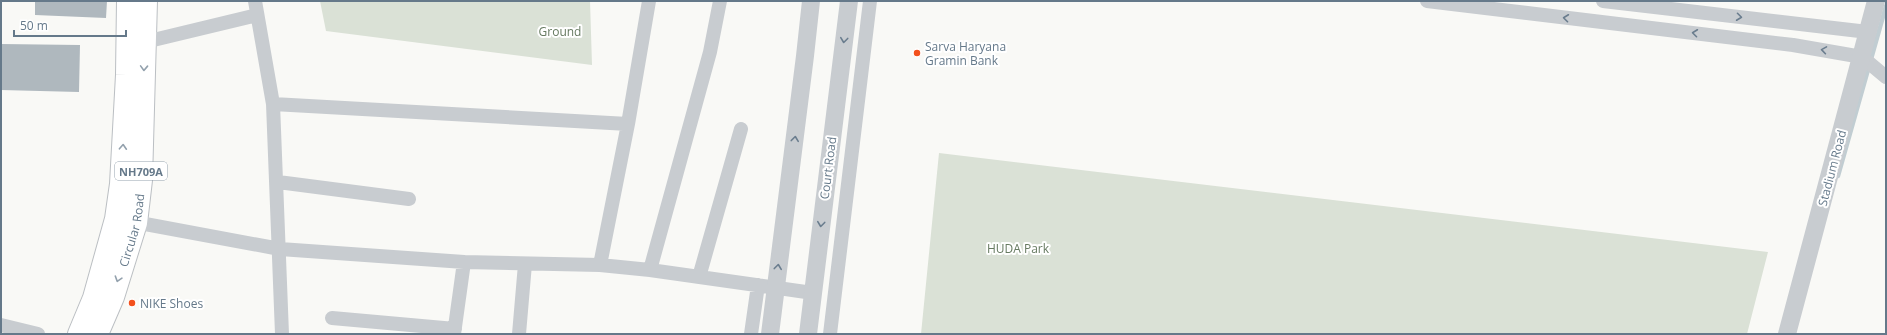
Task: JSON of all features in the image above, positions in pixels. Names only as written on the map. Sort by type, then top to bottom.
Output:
[{"type":"main road","name":"NH709A","points":[[79,334],[126,221],[121,184],[127,82],[128,1]]},
{"type":"main road","name":"Circular Road","points":[[97,334],[113,297],[126,221],[141,180],[146,1]]},
{"type":"street","points":[[600,265],[628,124],[649,1]]},
{"type":"street","points":[[650,270],[710,52],[720,1]]},
{"type":"street","points":[[751,334],[766,286],[806,56],[811,1]]},
{"type":"street","name":"Court Road","points":[[808,334],[849,1]]},
{"type":"street","points":[[830,334],[870,1]]},
{"type":"street","points":[[1427,1],[1785,44],[1862,56],[1886,77]]},
{"type":"street","points":[[1603,1],[1868,32]]},
{"type":"street","name":"Stadium Road","points":[[1787,334],[1876,1]]},
{"type":"street","points":[[145,42],[256,8],[273,104],[278,182],[282,334]]},
{"type":"street","points":[[273,104],[628,124]]},
{"type":"street","points":[[700,277],[741,129]]},
{"type":"street","points":[[278,182],[409,199]]},
{"type":"street","points":[[126,221],[280,249],[464,262],[600,265],[650,270],[813,293]]},
{"type":"street","points":[[332,318],[454,331],[464,262]]},
{"type":"street","points":[[519,334],[526,264]]},
{"type":"street","points":[[766,286],[770,334]]},
{"type":"street","points":[[1,325],[38,334]]},
{"type":"green space","name":"Ground","points":[[320,1],[590,1],[592,65],[326,31]]},
{"type":"green space","name":"HUDA Park","points":[[939,153],[1768,252],[1747,334],[921,334]]},
{"type":"building","points":[[35,1],[107,1],[106,18],[35,15]]},
{"type":"building","points":[[1,44],[80,45],[79,92],[1,90]]},
{"type":"waterway","points":[[1838,176],[1886,6]]},
{"type":"place","name":"Sarva Haryana Gramin Bank","points":[[917,53]]},
{"type":"place","name":"NIKE Shoes","points":[[132,303]]}]
